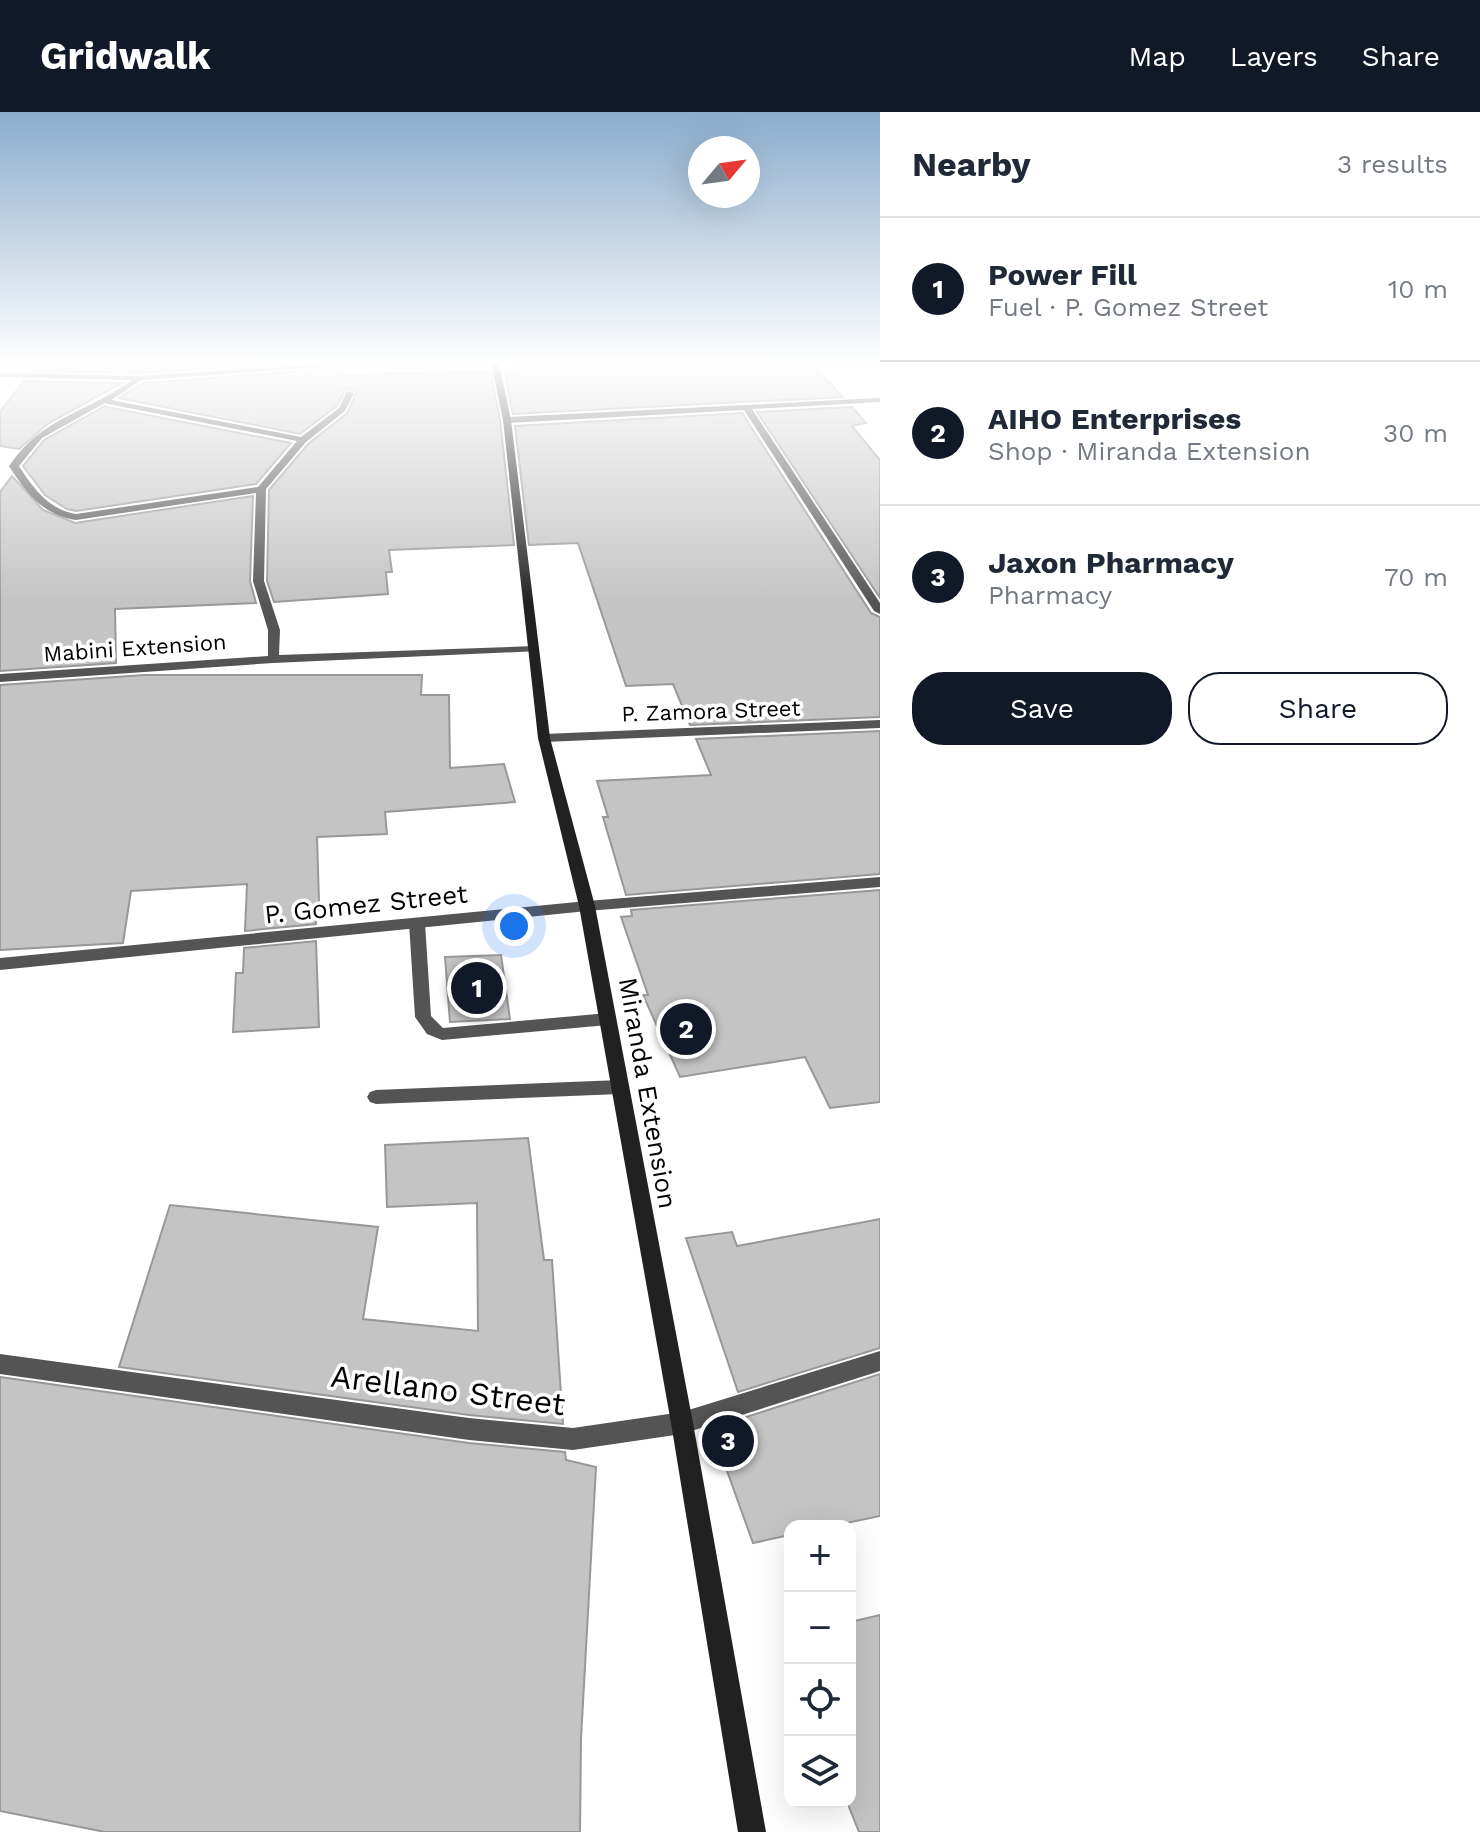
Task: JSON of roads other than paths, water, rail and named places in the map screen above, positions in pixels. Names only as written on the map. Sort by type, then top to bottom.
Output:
[{"type":"main road","name":"Miranda Extension","points":[[510,443],[544,738],[587,906],[682,1423],[752,1832]]},
{"type":"street","points":[[31,443],[14,466],[24,482],[61,516],[261,489],[300,443]]},
{"type":"street","points":[[770,443],[880,611]]},
{"type":"street","points":[[261,489],[260,590],[275,626],[273,659]]},
{"type":"street","name":"Mabini Extension","points":[[0,678],[273,659],[535,649]]},
{"type":"street","name":"P. Zamora Street","points":[[544,738],[880,724]]},
{"type":"street","name":"P. Gomez Street","points":[[0,964],[587,906],[880,882]]},
{"type":"street","points":[[417,923],[423,1017],[433,1030],[442,1034],[608,1019]]},
{"type":"street","points":[[376,1097],[620,1087]]},
{"type":"street","name":"Arellano Street","points":[[0,1364],[469,1429],[573,1439],[682,1423],[880,1361]]},
{"type":"place","name":"Power Fill","points":[[477,988]]},
{"type":"place","name":"AIHO Enterprises","points":[[686,1029]]},
{"type":"place","name":"Jaxon Pharmacy","points":[[728,1441]]}]
